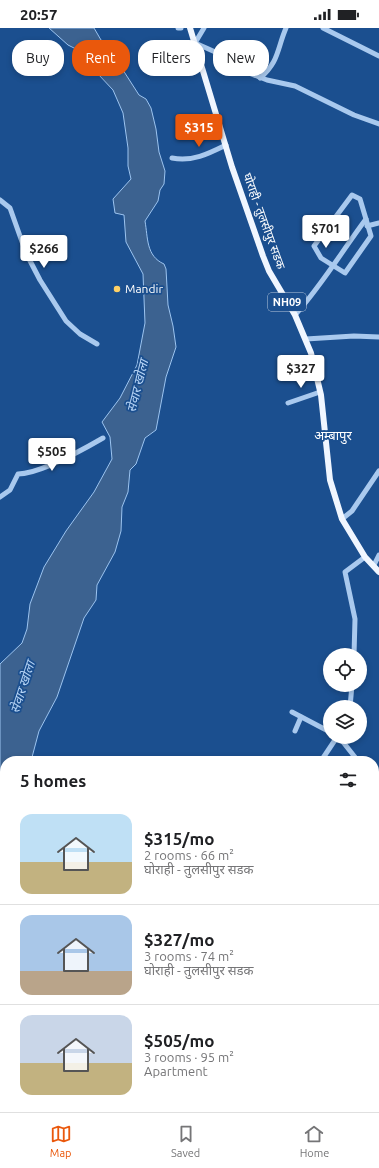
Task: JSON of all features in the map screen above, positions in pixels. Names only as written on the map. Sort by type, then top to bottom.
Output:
[{"type":"main road","name":"घोराही - तुलसीपुर सडक","points":[[190,28],[195,40]]},
{"type":"main road","name":"घोराही - तुलसीपुर सडक","points":[[205,74],[226,145],[269,271],[295,315],[312,353],[320,392],[330,480],[342,519],[365,557],[379,572]]},
{"type":"street","points":[[198,40],[204,28]]},
{"type":"street","points":[[260,78],[271,68],[276,60],[286,28]]},
{"type":"street","points":[[323,28],[379,56]]},
{"type":"street","points":[[205,47],[222,55],[232,64],[260,78],[295,86],[354,115],[379,124]]},
{"type":"street","points":[[172,158],[184,160],[206,155],[226,145]]},
{"type":"street","points":[[352,195],[360,199],[366,219],[371,236],[345,273],[321,258],[314,246],[352,195]]},
{"type":"street","points":[[0,200],[10,208],[26,253],[40,280],[66,321],[80,334],[96,344]]},
{"type":"street","points":[[295,315],[328,276],[332,266],[366,219]]},
{"type":"street","points":[[368,226],[379,223]]},
{"type":"street","points":[[306,339],[354,336],[379,337]]},
{"type":"street","points":[[288,403],[320,392]]},
{"type":"street","points":[[0,497],[10,490],[18,474],[30,473],[78,452],[103,438]]},
{"type":"street","points":[[342,519],[352,511],[379,471]]},
{"type":"street","points":[[374,565],[379,555]]},
{"type":"street","points":[[354,648],[355,619],[345,575],[347,569],[365,557]]},
{"type":"street","points":[[292,712],[323,728]]},
{"type":"street","points":[[295,731],[302,717]]},
{"type":"street","points":[[325,756],[333,744]]},
{"type":"street","points":[[347,744],[355,756]]},
{"type":"water","points":[[49,28],[94,28],[101,40],[72,40],[72,47]]},
{"type":"water","name":"सेवार खोला","points":[[100,76],[127,76],[139,95],[146,99],[151,108],[159,152],[165,171],[164,184],[160,190],[158,201],[145,221],[151,251],[158,261],[164,264],[166,269],[168,305],[176,347],[166,377],[156,430],[145,438],[136,464],[130,470],[128,492],[122,507],[121,531],[115,552],[97,585],[96,600],[84,618],[57,697],[39,731],[32,756],[0,756],[0,664],[22,643],[27,629],[30,604],[44,567],[66,531],[94,492],[112,459],[110,437],[102,422],[120,398],[137,365],[145,323],[143,274],[126,242],[124,215],[115,213],[113,199],[131,179],[128,166],[128,148],[123,113],[113,90]]},
{"type":"place","name":"Mandir","points":[[117,289]]},
{"type":"district","name":"अम्बापुर","points":[[333,435]]}]
